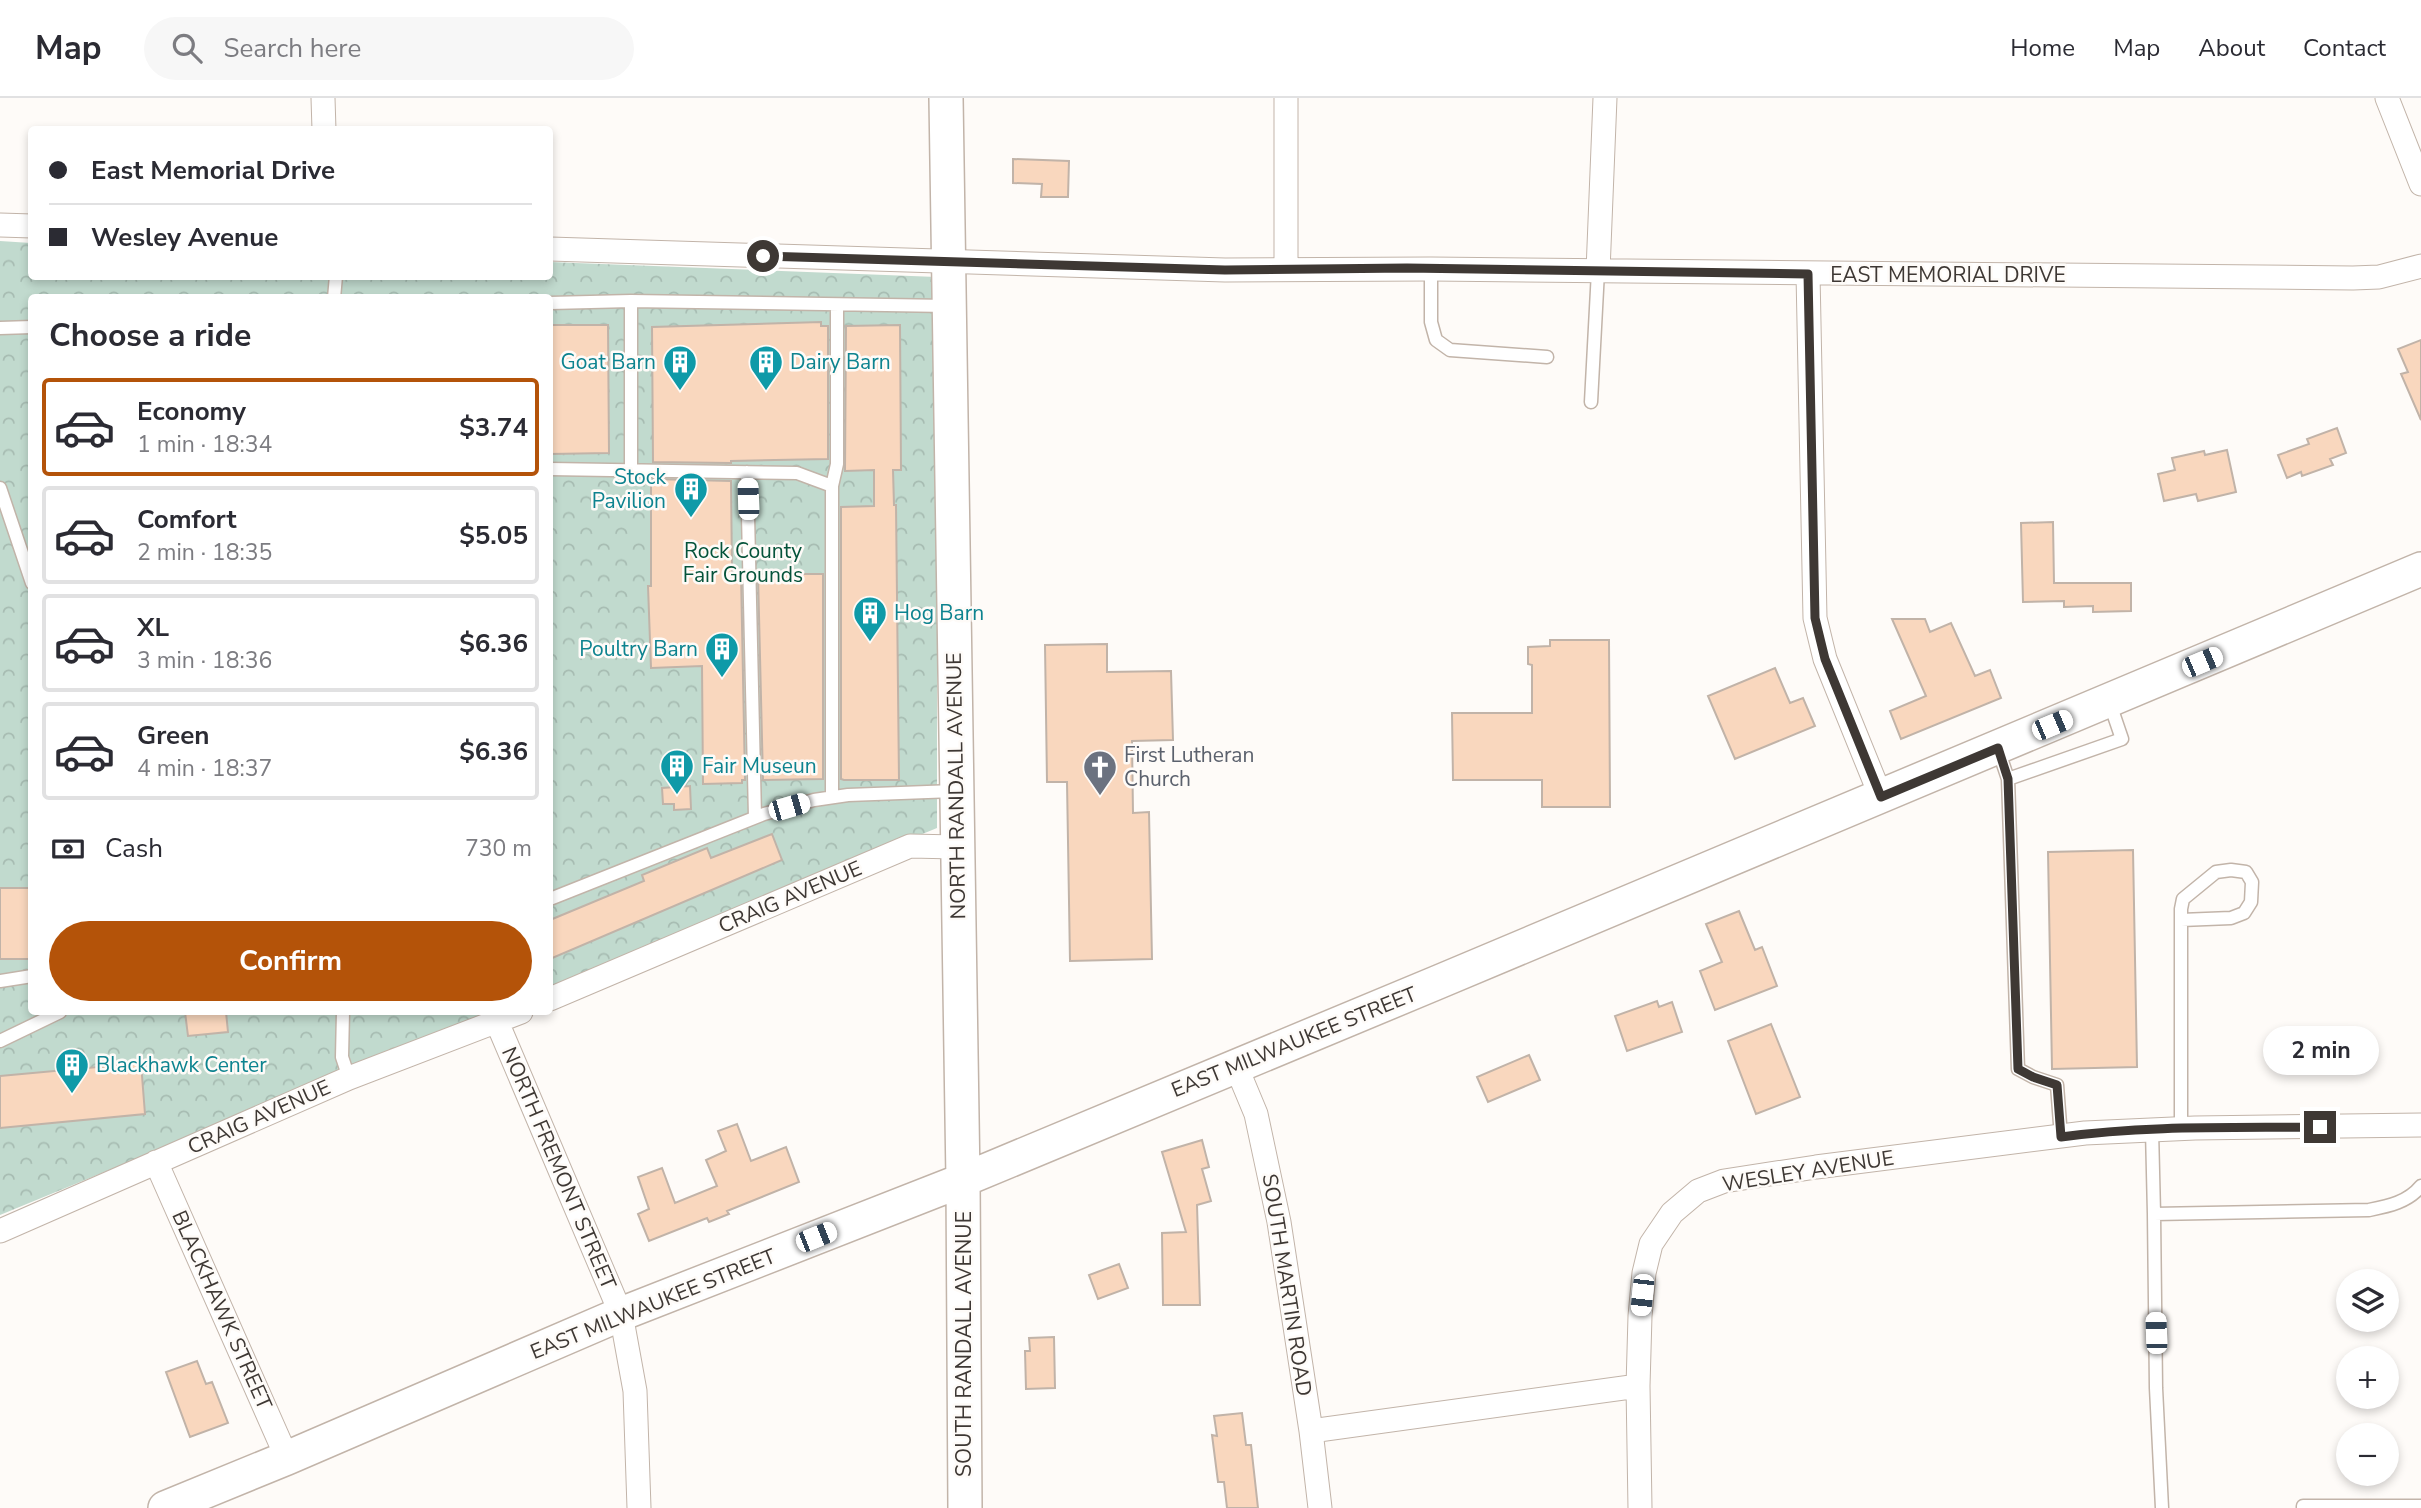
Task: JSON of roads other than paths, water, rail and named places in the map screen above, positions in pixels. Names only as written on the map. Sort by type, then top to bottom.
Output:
[{"type":"main road","name":"NORTH RANDALL AVENUE","points":[[946,98],[963,1180]]},
{"type":"main road","name":"EAST MILWAUKEE STREET","points":[[165,1508],[621,1314],[963,1180],[2421,569]]},
{"type":"main road","name":"SOUTH RANDALL AVENUE","points":[[963,1180],[965,1508]]},
{"type":"street","points":[[323,98],[324,126]]},
{"type":"street","points":[[1286,98],[1286,268]]},
{"type":"street","points":[[1598,271],[1605,98]]},
{"type":"street","points":[[2387,98],[2421,184]]},
{"type":"street","points":[[0,225],[28,226]]},
{"type":"street","name":"EAST MEMORIAL DRIVE","points":[[553,249],[1225,270],[1431,269],[2353,278],[2379,276],[2421,266]]},
{"type":"street","points":[[1808,274],[1815,618],[1825,659],[1881,797]]},
{"type":"street","name":"CRAIG AVENUE","points":[[553,998],[910,846],[956,847]]},
{"type":"street","name":"CRAIG AVENUE","points":[[0,1231],[349,1078],[514,1015]]},
{"type":"street","name":"NORTH FREMONT STREET","points":[[497,1022],[621,1314],[635,1391],[639,1508]]},
{"type":"street","name":"SOUTH MARTIN ROAD","points":[[1236,1066],[1256,1114],[1279,1222],[1320,1508]]},
{"type":"street","name":"WESLEY AVENUE","points":[[1640,1508],[1638,1385],[1644,1273],[1651,1244],[1672,1213],[1698,1191],[1724,1181],[1778,1172],[2061,1137],[2181,1129],[2421,1125]]},
{"type":"street","name":"BLACKHAWK STREET","points":[[156,1162],[287,1458]]},
{"type":"street","points":[[1311,1431],[1638,1385]]},
{"type":"lane","points":[[1431,269],[1431,322],[1436,340],[1450,350],[1548,357]]},
{"type":"lane","points":[[1591,402],[1598,271]]},
{"type":"lane","points":[[553,303],[631,301],[950,306]]},
{"type":"lane","points":[[631,301],[631,471]]},
{"type":"lane","points":[[832,797],[832,486],[837,464],[836,305]]},
{"type":"lane","points":[[0,328],[28,327]]},
{"type":"lane","points":[[553,470],[797,473],[832,486]]},
{"type":"lane","points":[[747,472],[755,817]]},
{"type":"lane","points":[[0,488],[28,571]]},
{"type":"lane","points":[[2008,779],[2122,739],[2109,701]]},
{"type":"lane","points":[[1998,748],[2008,779],[2018,1069],[2057,1085],[2061,1137]]},
{"type":"lane","points":[[553,898],[755,817],[814,800],[956,791]]},
{"type":"lane","points":[[2181,920],[2231,918],[2244,913],[2251,902],[2252,882],[2246,872],[2216,872],[2183,899],[2181,920],[2181,1129]]},
{"type":"lane","points":[[0,981],[28,977]]},
{"type":"lane","points":[[0,1041],[54,1015]]},
{"type":"lane","points":[[343,1015],[342,1057],[349,1078]]},
{"type":"lane","points":[[2152,1130],[2162,1508]]},
{"type":"lane","points":[[2154,1214],[2369,1210],[2395,1205],[2421,1186]]},
{"type":"lane","points":[[2303,1508],[2421,1506]]},
{"type":"place","name":"Goat Barn","points":[[680,392]]},
{"type":"place","name":"Dairy Barn","points":[[766,392]]},
{"type":"place","name":"Stock Pavilion","points":[[691,519]]},
{"type":"place","name":"Hog Barn","points":[[870,643]]},
{"type":"place","name":"Poultry Barn","points":[[722,679]]},
{"type":"place","name":"Fair Museun","points":[[677,796]]},
{"type":"place","name":"First Lutheran Church","points":[[1100,797]]},
{"type":"place","name":"Blackhawk Center","points":[[72,1095]]},
{"type":"park label","name":"Rock County Fair Grounds","points":[[743,563]]}]
